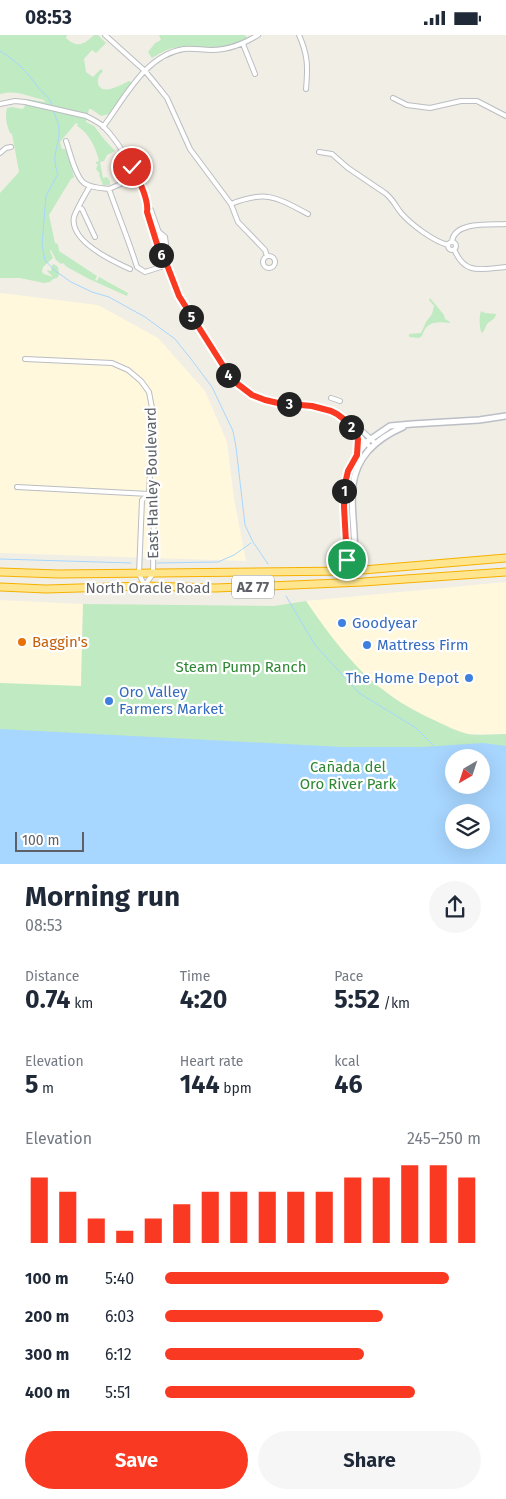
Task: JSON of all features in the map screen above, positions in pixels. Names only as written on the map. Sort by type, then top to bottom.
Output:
[{"type":"highway","name":"North Oracle Road","points":[[0,572],[153,574],[351,571],[506,558]]},
{"type":"highway","name":"North Oracle Road","points":[[0,587],[46,589],[145,586],[215,588],[352,582],[506,572]]},
{"type":"street","points":[[105,35],[145,71],[166,98],[190,149],[230,204],[238,222],[265,250],[267,256]]},
{"type":"street","points":[[103,127],[145,71],[161,57],[179,51],[194,49],[219,50],[243,44],[258,35]]},
{"type":"street","points":[[298,35],[307,56],[306,89]]},
{"type":"street","points":[[243,44],[255,74]]},
{"type":"street","points":[[393,97],[407,105],[430,108],[461,101],[476,101],[506,116]]},
{"type":"street","points":[[0,104],[15,101],[25,102],[86,116],[103,127],[123,152],[137,177],[169,261],[167,265]]},
{"type":"street","points":[[66,141],[78,174],[84,183],[90,186],[109,189],[137,177]]},
{"type":"street","points":[[0,153],[6,148],[11,147]]},
{"type":"street","points":[[319,152],[332,154],[348,168],[390,197],[407,219],[438,242],[448,245],[449,249],[454,249]]},
{"type":"street","points":[[90,186],[74,217],[75,228],[82,240],[110,260],[130,269]]},
{"type":"street","points":[[109,189],[138,267],[145,272],[167,265]]},
{"type":"street","points":[[230,204],[245,198],[267,196],[280,200],[308,214]]},
{"type":"street","points":[[79,208],[82,209],[94,237]]},
{"type":"street","points":[[148,208],[147,212],[163,263],[167,265],[179,296],[235,382],[252,395],[265,400],[324,409],[337,414],[371,443]]},
{"type":"street","points":[[448,245],[455,233],[462,227],[506,224]]},
{"type":"street","points":[[452,241],[456,244],[454,249],[459,261],[469,268],[506,267]]},
{"type":"street","name":"East Hanley Boulevard","points":[[25,359],[112,363],[128,370],[149,393],[153,413],[149,494],[154,500],[153,574],[145,586]]},
{"type":"street","points":[[331,398],[340,401]]},
{"type":"street","points":[[352,582],[351,571],[346,558],[344,488],[348,471],[357,455],[371,443],[412,423],[479,420],[506,416]]},
{"type":"street","points":[[349,423],[356,425],[371,443]]},
{"type":"street","points":[[356,432],[358,439],[357,455]]},
{"type":"street","points":[[351,571],[355,557],[352,489],[355,473],[371,443]]},
{"type":"street","points":[[17,487],[149,494]]},
{"type":"street","points":[[145,586],[139,574],[142,500],[149,494]]},
{"type":"shaded area","points":[[0,293],[98,305],[158,338],[205,391],[227,442],[234,499],[246,561],[0,553]]},
{"type":"shaded area","points":[[506,582],[506,734],[466,734],[431,719],[400,702],[371,681],[357,667],[331,637],[306,601]]},
{"type":"shaded area","points":[[0,600],[83,604],[81,687],[0,683]]},
{"type":"green space","points":[[0,35],[67,35],[66,38],[70,41],[81,44],[94,35],[98,35],[106,43],[96,53],[92,50],[84,59],[86,72],[93,77],[101,69],[103,71],[98,78],[98,84],[105,89],[114,88],[129,81],[132,84],[109,114],[101,116],[89,109],[86,122],[94,126],[115,151],[107,155],[104,161],[100,162],[103,178],[107,177],[110,185],[103,185],[100,174],[96,169],[98,164],[96,162],[99,161],[94,146],[76,123],[60,142],[62,149],[65,149],[68,154],[74,177],[49,215],[55,243],[58,244],[59,251],[97,276],[95,280],[97,281],[99,277],[128,293],[127,296],[89,279],[63,263],[61,264],[56,260],[51,250],[53,258],[43,267],[42,272],[53,277],[47,270],[51,271],[54,264],[58,267],[59,275],[50,282],[44,283],[20,278],[0,278],[0,193],[19,172],[12,134],[7,123],[7,108],[22,109],[27,99],[45,102],[44,100],[17,93],[0,94]]},
{"type":"green space","points":[[159,35],[245,35],[247,38],[224,46],[171,49],[152,58],[148,52],[155,43],[161,40]]},
{"type":"green space","points":[[430,298],[450,323],[432,323],[419,338],[409,337],[409,334],[421,333],[432,314],[434,306],[429,300]]},
{"type":"green space","points":[[481,311],[496,314],[482,333],[480,329]]},
{"type":"green space","name":"Cañada del Oro River Park","points":[[306,601],[347,656],[377,685],[395,698],[414,710],[464,733],[477,735],[506,734],[506,864],[0,864],[0,683],[81,686],[83,604],[274,606]]},
{"type":"water","name":"Cañada del Oro River Park","points":[[0,729],[343,747],[422,747],[483,743],[506,746],[506,864],[0,864]]},
{"type":"waterway","points":[[0,51],[25,71],[48,97],[52,106]]},
{"type":"waterway","points":[[53,110],[59,127],[55,156],[58,174],[46,196],[42,245],[45,260],[54,270],[71,282],[92,292],[109,297],[145,317],[175,339],[212,387],[233,431],[245,525],[253,542],[268,564]]},
{"type":"waterway","points":[[157,563],[218,562],[234,555],[251,543]]},
{"type":"waterway","points":[[0,559],[131,563]]},
{"type":"waterway","points":[[286,596],[315,645],[359,693],[416,728],[434,746]]},
{"type":"place","name":"Goodyear","points":[[342,623]]},
{"type":"place","name":"Baggin's","points":[[22,642]]},
{"type":"place","name":"Mattress Firm","points":[[367,645]]},
{"type":"place","name":"The Home Depot","points":[[469,678]]},
{"type":"place","name":"Oro Valley Farmers Market","points":[[109,701]]},
{"type":"route","points":[[132,167],[148,208],[147,212],[163,263],[167,265],[179,296],[229,375],[252,395],[278,403],[324,409],[337,414],[349,423],[356,432],[358,439],[357,455],[348,471],[344,488],[347,560]]},
{"type":"park label","name":"Steam Pump Ranch","points":[[241,667]]}]
